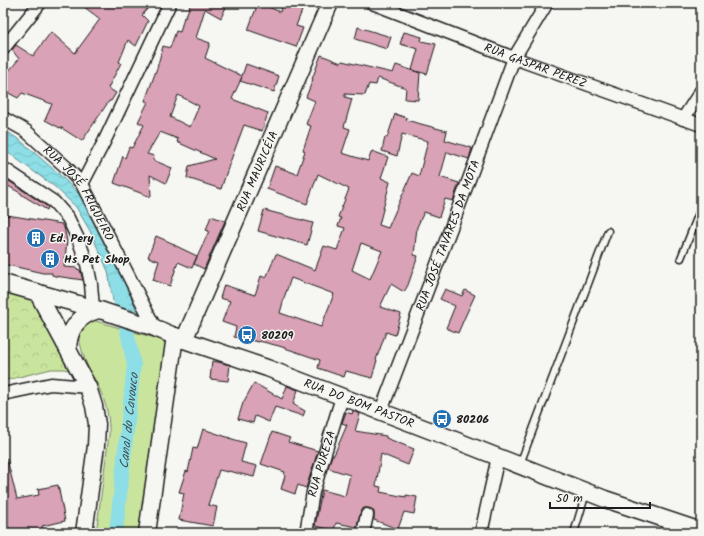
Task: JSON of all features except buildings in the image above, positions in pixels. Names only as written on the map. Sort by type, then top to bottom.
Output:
[{"type":"street","points":[[3,49],[40,3]]},
{"type":"street","name":"RUA MAURICÉIA","points":[[147,533],[179,338],[330,3]]},
{"type":"street","name":"RUA GASPAR PEREZ","points":[[372,3],[514,58],[701,125]]},
{"type":"street","name":"RUA JOSÉ TAVARES DA MOTA","points":[[381,411],[514,58],[546,3]]},
{"type":"street","points":[[82,184],[104,142],[166,5]]},
{"type":"street","points":[[683,119],[701,91]]},
{"type":"street","name":"RUA JOSÉ FRIGUEIRO","points":[[3,118],[26,131],[66,167],[82,184],[151,327]]},
{"type":"street","points":[[3,168],[54,202],[68,218],[79,241],[87,264],[98,309],[86,315],[76,324],[71,331],[68,340],[68,349]]},
{"type":"street","name":"RUA DO BOM PASTOR","points":[[3,284],[98,309],[267,368],[605,499],[701,532]]},
{"type":"street","points":[[37,292],[88,388],[94,406],[97,424],[96,446],[84,533]]},
{"type":"street","points":[[3,394],[51,384],[88,388]]},
{"type":"street","name":"RUA PUREZA","points":[[306,533],[313,492],[342,397]]},
{"type":"street","points":[[481,533],[498,457]]},
{"type":"street","points":[[364,533],[367,515]]},
{"type":"lane","points":[[681,258],[701,208]]},
{"type":"lane","points":[[520,466],[608,231]]},
{"type":"lane","points":[[574,533],[587,492]]},
{"type":"green space","points":[[3,286],[32,292],[72,371],[64,369],[51,369],[3,381]]},
{"type":"green space","points":[[89,319],[162,340],[168,347],[144,533],[96,533],[109,429],[104,399],[83,355],[79,335],[79,330]]},
{"type":"water","points":[[3,129],[21,141],[60,175],[85,200],[120,264],[137,312],[113,301],[108,271],[90,231],[76,207],[55,187],[3,149]]},
{"type":"waterway","name":"Canal do Cavouco","points":[[116,533],[134,365],[118,288]]},
{"type":"place","name":"Ed. Pery","points":[[36,238]]},
{"type":"place","name":"Hs Pet Shop","points":[[50,259]]},
{"type":"place","name":"80209","points":[[247,335]]},
{"type":"place","name":"80206","points":[[442,419]]}]
